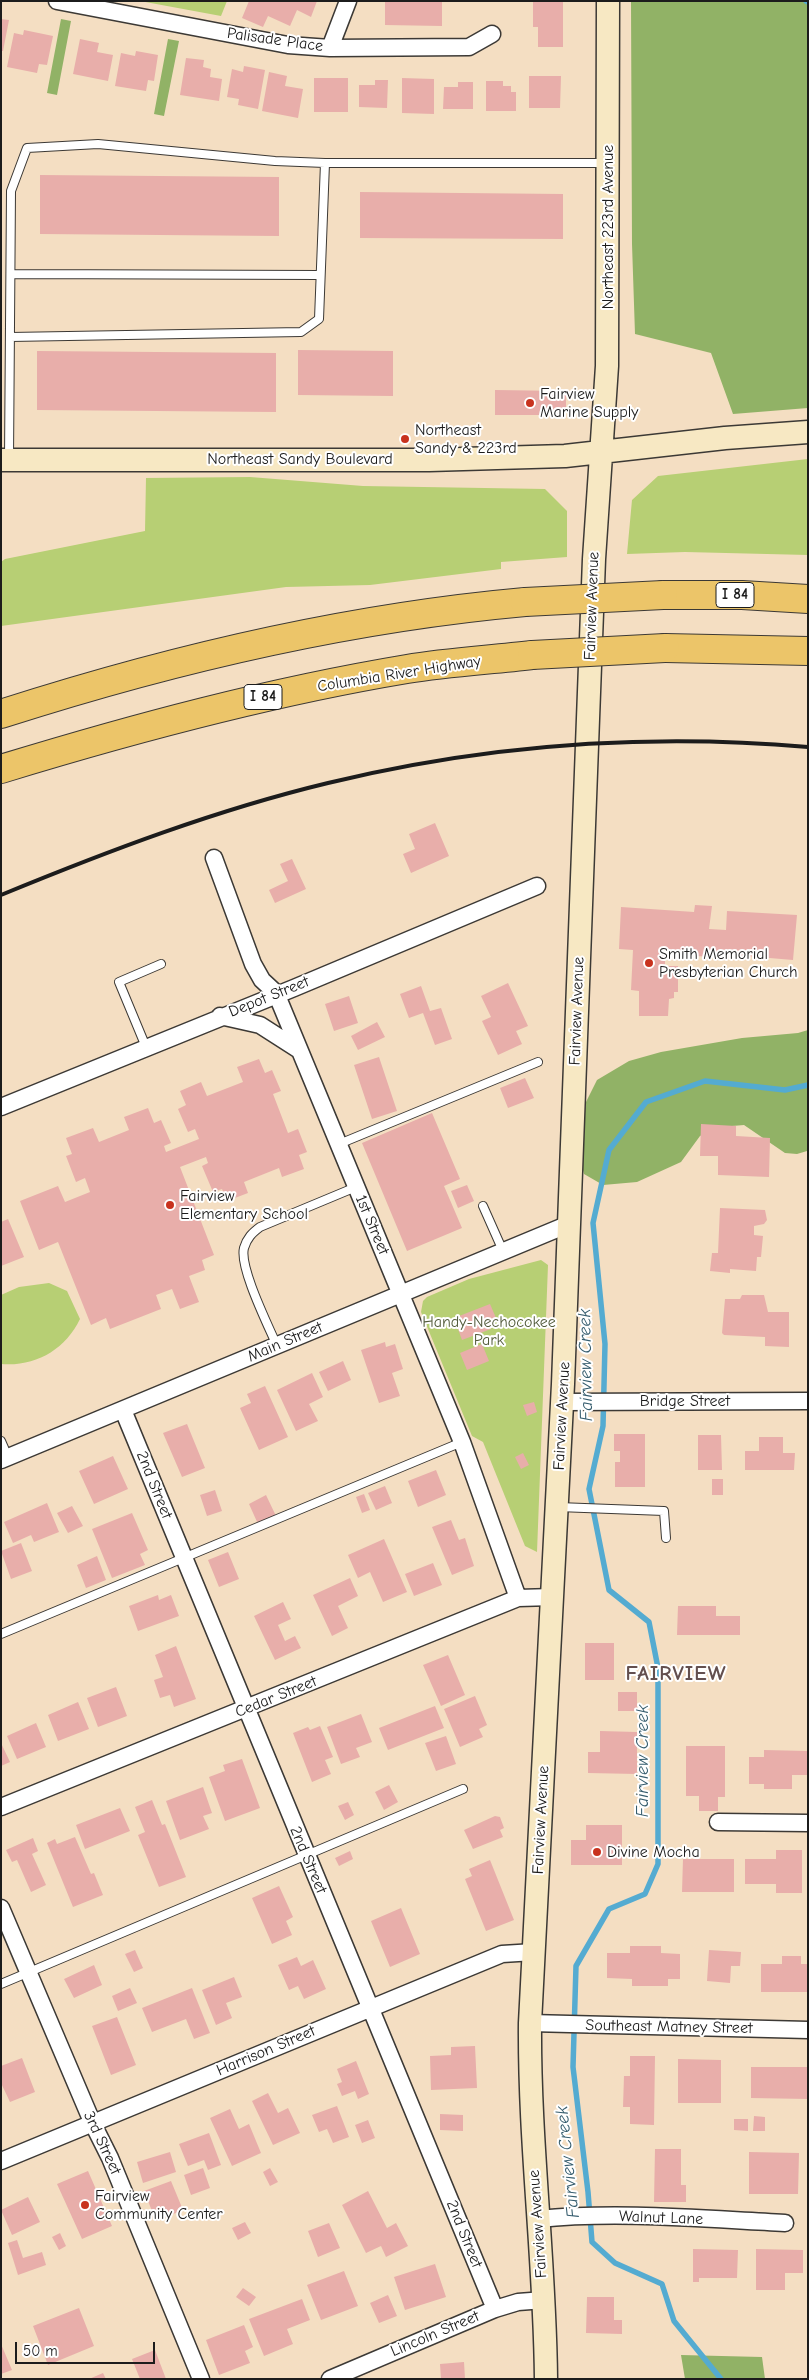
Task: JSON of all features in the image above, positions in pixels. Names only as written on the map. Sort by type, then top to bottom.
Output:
[{"type":"highway","name":"I 84","points":[[1,714],[134,674],[274,640],[403,616],[525,602],[663,595],[742,595],[808,599]]},
{"type":"highway","name":"Columbia River Highway","points":[[1,769],[135,729],[260,698],[409,669],[532,655],[666,648],[808,651]]},
{"type":"main road","name":"Northeast 223rd Avenue","points":[[601,452],[608,343],[608,1]]},
{"type":"main road","name":"Northeast Sandy Boulevard","points":[[5,460],[429,460],[566,456],[726,438],[808,432]]},
{"type":"main road","name":"Fairview Avenue","points":[[546,2379],[544,2300],[531,2116],[530,2023],[562,1402],[594,559],[601,452]]},
{"type":"street","name":"Palisade Place","points":[[57,1],[288,45],[330,48],[469,47],[492,34]]},
{"type":"street","points":[[330,48],[348,1]]},
{"type":"street","name":"1st Street","points":[[214,858],[253,964],[262,980],[276,993],[462,1442],[518,1598]]},
{"type":"street","name":"Depot Street","points":[[1,1107],[537,886]]},
{"type":"street","points":[[220,1016],[260,1025],[299,1050]]},
{"type":"street","name":"Main Street","points":[[5,1459],[569,1224]]},
{"type":"street","name":"Bridge Street","points":[[562,1402],[808,1401]]},
{"type":"street","name":"2nd Street","points":[[123,1410],[494,2309]]},
{"type":"street","name":"Cedar Street","points":[[1,1807],[518,1598],[552,1597]]},
{"type":"street","points":[[718,1822],[808,1822]]},
{"type":"street","name":"3rd Street","points":[[1,1908],[92,2124],[110,2158],[201,2379]]},
{"type":"street","name":"Harrison Street","points":[[1,2161],[502,1954],[534,1952]]},
{"type":"street","name":"Southeast Matney Street","points":[[530,2023],[808,2030]]},
{"type":"street","name":"Walnut Lane","points":[[538,2220],[576,2215],[785,2223]]},
{"type":"street","name":"Lincoln Street","points":[[330,2379],[494,2309],[518,2302],[544,2300]]},
{"type":"lane","points":[[5,460],[10,337],[11,191],[27,148],[98,144],[275,161],[325,163],[608,163]]},
{"type":"lane","points":[[10,337],[301,332],[319,319],[325,163]]},
{"type":"lane","points":[[11,274],[320,275]]},
{"type":"lane","points":[[146,1047],[120,982],[161,964]]},
{"type":"lane","points":[[338,1144],[538,1062]]},
{"type":"lane","points":[[277,1346],[243,1264],[243,1249],[248,1238],[260,1227],[356,1187]]},
{"type":"lane","points":[[483,1206],[503,1251]]},
{"type":"lane","points":[[1,1441],[5,1459]]},
{"type":"lane","points":[[1,1634],[462,1442]]},
{"type":"lane","points":[[557,1507],[664,1511],[666,1538]]},
{"type":"lane","points":[[1,1984],[463,1789]]},
{"type":"green space","points":[[140,1],[227,1],[221,16]]},
{"type":"green space","points":[[631,1],[808,1],[808,408],[733,414],[711,353],[635,334],[632,244]]},
{"type":"green space","points":[[61,19],[71,21],[57,95],[47,93]]},
{"type":"green space","points":[[168,39],[179,41],[164,116],[154,114]]},
{"type":"green space","points":[[808,459],[808,555],[685,552],[627,554],[632,500],[658,476]]},
{"type":"green space","points":[[250,477],[363,486],[545,489],[567,511],[567,557],[501,562],[501,569],[370,585],[286,587],[1,626],[1,562],[5,559],[145,531],[146,478]]},
{"type":"green space","points":[[808,1030],[807,1151],[797,1154],[785,1153],[744,1125],[720,1127],[700,1136],[681,1162],[637,1182],[603,1185],[584,1174],[578,1151],[586,1102],[597,1080],[629,1061],[661,1052],[742,1038],[798,1033]]},
{"type":"green space","name":"Handy-Nechocokee Park","points":[[541,1260],[548,1265],[537,1552],[525,1546],[483,1442],[472,1436],[421,1312],[423,1301],[427,1297],[469,1279]]},
{"type":"green space","points":[[49,1283],[67,1291],[80,1319],[74,1330],[66,1340],[48,1354],[26,1363],[1,1364],[1,1295],[19,1287]]},
{"type":"green space","points":[[681,2355],[762,2357],[765,2379],[685,2379]]},
{"type":"building","points":[[249,1],[317,1],[311,17],[297,10],[290,26],[268,16],[263,27],[242,18]]},
{"type":"building","points":[[385,1],[442,1],[442,26],[385,25]]},
{"type":"building","points":[[533,1],[563,1],[563,47],[538,47],[538,27],[533,27]]},
{"type":"building","points":[[1,19],[9,20],[3,51],[1,51]]},
{"type":"building","points":[[24,30],[53,36],[47,65],[39,64],[37,73],[7,67],[14,33],[23,35]]},
{"type":"building","points":[[80,39],[99,43],[97,52],[113,55],[108,81],[73,74]]},
{"type":"building","points":[[136,51],[158,55],[154,81],[148,80],[146,91],[115,86],[121,53],[135,56]]},
{"type":"building","points":[[186,58],[204,60],[203,67],[211,69],[210,77],[222,79],[219,101],[180,95]]},
{"type":"building","points":[[244,66],[265,70],[258,109],[238,105],[239,99],[227,97],[232,69],[243,72]]},
{"type":"building","points":[[269,72],[287,76],[285,86],[303,89],[298,118],[262,111]]},
{"type":"building","points":[[529,76],[561,76],[560,108],[529,108]]},
{"type":"building","points":[[314,78],[348,78],[348,112],[314,112]]},
{"type":"building","points":[[402,78],[434,79],[434,114],[402,113]]},
{"type":"building","points":[[375,80],[388,80],[387,108],[359,107],[359,85],[375,85]]},
{"type":"building","points":[[486,81],[503,81],[503,86],[511,86],[511,92],[516,92],[516,111],[486,111]]},
{"type":"building","points":[[458,82],[473,82],[473,109],[443,109],[444,87],[458,87]]},
{"type":"building","points":[[40,175],[279,177],[279,236],[40,234]]},
{"type":"building","points":[[360,192],[563,194],[563,239],[360,238]]},
{"type":"building","points":[[298,350],[393,351],[393,396],[298,395]]},
{"type":"building","points":[[37,351],[276,353],[276,412],[37,410]]},
{"type":"building","name":"Fairview Marine Supply","points":[[495,390],[566,391],[566,415],[495,415]]},
{"type":"building","points":[[435,823],[449,856],[411,873],[403,854],[415,849],[409,834]]},
{"type":"building","points":[[292,859],[306,889],[275,903],[269,890],[288,881],[280,864]]},
{"type":"building","name":"Smith Memorial Presbyterian Church","points":[[695,905],[712,906],[709,929],[726,930],[727,911],[797,915],[793,960],[734,955],[734,958],[691,956],[691,953],[665,952],[665,966],[678,966],[678,992],[674,992],[674,998],[669,999],[668,1016],[639,1016],[639,991],[631,990],[633,950],[619,949],[621,907],[694,912]]},
{"type":"building","points":[[508,983],[528,1026],[516,1031],[522,1044],[498,1055],[482,1021],[491,1017],[481,996]]},
{"type":"building","points":[[421,986],[430,1011],[441,1008],[452,1039],[435,1045],[423,1013],[409,1018],[400,994]]},
{"type":"building","points":[[349,996],[358,1023],[334,1031],[325,1004]]},
{"type":"building","points":[[377,1022],[385,1037],[358,1050],[351,1036]]},
{"type":"building","points":[[379,1057],[397,1111],[372,1119],[354,1065]]},
{"type":"building","points":[[259,1059],[265,1073],[272,1070],[281,1091],[273,1094],[288,1133],[298,1129],[307,1152],[299,1155],[304,1169],[282,1177],[279,1168],[244,1182],[248,1193],[227,1201],[222,1189],[213,1192],[202,1166],[208,1163],[206,1157],[180,1167],[214,1255],[202,1260],[205,1270],[189,1276],[199,1302],[180,1309],[172,1289],[156,1295],[161,1309],[110,1329],[106,1318],[91,1325],[58,1242],[39,1250],[20,1201],[58,1186],[65,1202],[90,1192],[85,1178],[76,1182],[66,1156],[72,1154],[66,1138],[93,1128],[99,1142],[129,1130],[124,1117],[148,1108],[154,1123],[161,1120],[171,1143],[164,1146],[166,1152],[199,1139],[195,1129],[188,1132],[178,1109],[186,1105],[180,1091],[201,1082],[207,1096],[243,1082],[237,1067]]},
{"type":"building","points":[[525,1078],[534,1098],[508,1108],[500,1088]]},
{"type":"building","points":[[432,1113],[460,1179],[444,1186],[462,1228],[407,1251],[362,1143]]},
{"type":"building","points":[[701,1124],[736,1126],[736,1136],[770,1138],[769,1177],[718,1175],[718,1156],[700,1156]]},
{"type":"building","points":[[467,1185],[474,1201],[458,1208],[451,1191]]},
{"type":"building","points":[[720,1208],[765,1210],[767,1220],[764,1224],[754,1226],[754,1235],[763,1236],[761,1257],[757,1257],[756,1271],[730,1269],[730,1273],[710,1271],[712,1253],[718,1253]]},
{"type":"building","points":[[8,1219],[24,1257],[1,1266],[1,1222]]},
{"type":"building","points":[[742,1295],[764,1295],[768,1312],[789,1312],[789,1347],[765,1346],[765,1337],[724,1335],[722,1333],[725,1299],[740,1299]]},
{"type":"building","points":[[490,1304],[496,1318],[488,1322],[491,1329],[462,1340],[454,1318]]},
{"type":"building","points":[[385,1342],[386,1347],[395,1344],[403,1369],[392,1373],[400,1396],[379,1403],[361,1350]]},
{"type":"building","points":[[482,1344],[489,1361],[467,1370],[460,1353]]},
{"type":"building","points":[[343,1361],[351,1380],[328,1391],[319,1372]]},
{"type":"building","points":[[312,1373],[323,1397],[309,1404],[318,1421],[296,1431],[277,1390]]},
{"type":"building","points":[[265,1386],[288,1437],[259,1450],[240,1408],[251,1403],[247,1394]]},
{"type":"building","points":[[534,1402],[537,1412],[527,1416],[523,1405]]},
{"type":"building","points":[[187,1424],[205,1468],[182,1477],[163,1433]]},
{"type":"building","points":[[614,1434],[645,1434],[645,1487],[615,1487],[615,1462],[620,1462],[620,1451],[614,1451]]},
{"type":"building","points":[[698,1435],[721,1435],[722,1470],[698,1470]]},
{"type":"building","points":[[759,1437],[783,1437],[783,1453],[795,1453],[794,1470],[745,1470],[745,1451],[759,1451]]},
{"type":"building","points":[[523,1453],[529,1465],[521,1469],[515,1457]]},
{"type":"building","points":[[113,1456],[128,1489],[94,1504],[79,1471]]},
{"type":"building","points":[[436,1470],[446,1495],[418,1507],[408,1481]]},
{"type":"building","points":[[712,1479],[723,1479],[723,1495],[712,1495]]},
{"type":"building","points":[[385,1486],[392,1503],[376,1510],[368,1493]]},
{"type":"building","points":[[215,1490],[222,1511],[207,1516],[200,1495]]},
{"type":"building","points":[[364,1494],[370,1510],[362,1513],[356,1497]]},
{"type":"building","points":[[266,1495],[276,1516],[258,1524],[249,1504]]},
{"type":"building","points":[[47,1503],[59,1532],[34,1542],[31,1535],[13,1543],[4,1522]]},
{"type":"building","points":[[72,1506],[83,1526],[68,1533],[57,1513]]},
{"type":"building","points":[[132,1513],[148,1550],[140,1554],[145,1565],[112,1578],[92,1529]]},
{"type":"building","points":[[451,1520],[459,1540],[465,1538],[474,1566],[452,1575],[432,1527]]},
{"type":"building","points":[[384,1539],[407,1592],[383,1602],[370,1572],[358,1578],[348,1555]]},
{"type":"building","points":[[21,1543],[32,1571],[11,1579],[1,1551]]},
{"type":"building","points":[[228,1552],[239,1579],[219,1587],[208,1560]]},
{"type":"building","points":[[97,1556],[106,1580],[86,1588],[77,1565]]},
{"type":"building","points":[[433,1563],[442,1585],[414,1596],[405,1574]]},
{"type":"building","points":[[350,1578],[358,1596],[338,1606],[348,1628],[332,1636],[313,1595]]},
{"type":"building","points":[[158,1595],[159,1600],[171,1595],[179,1616],[138,1631],[129,1606]]},
{"type":"building","points":[[283,1602],[291,1619],[278,1625],[285,1641],[295,1636],[301,1648],[275,1660],[254,1616]]},
{"type":"building","points":[[678,1606],[716,1606],[716,1616],[740,1616],[740,1635],[677,1635]]},
{"type":"building","points":[[585,1643],[614,1643],[614,1680],[585,1680]]},
{"type":"building","points":[[176,1646],[196,1699],[174,1707],[170,1695],[160,1698],[154,1680],[163,1677],[155,1655]]},
{"type":"building","points":[[448,1655],[465,1695],[441,1706],[423,1665]]},
{"type":"building","points":[[116,1687],[127,1716],[98,1727],[87,1698]]},
{"type":"building","points":[[618,1692],[637,1692],[637,1711],[618,1711]]},
{"type":"building","points":[[475,1696],[487,1725],[479,1729],[483,1737],[460,1747],[444,1709]]},
{"type":"building","points":[[78,1702],[89,1729],[58,1741],[48,1715]]},
{"type":"building","points":[[435,1706],[444,1728],[388,1750],[379,1728]]},
{"type":"building","points":[[361,1714],[372,1742],[356,1748],[360,1757],[341,1764],[327,1727]]},
{"type":"building","points":[[36,1723],[46,1747],[17,1759],[7,1736]]},
{"type":"building","points":[[320,1726],[333,1757],[325,1760],[331,1774],[312,1782],[293,1733],[308,1727],[310,1730]]},
{"type":"building","points":[[600,1731],[637,1732],[637,1774],[588,1773],[588,1752],[600,1752]]},
{"type":"building","points":[[446,1736],[456,1764],[436,1771],[425,1743]]},
{"type":"building","points":[[1,1743],[10,1762],[1,1766]]},
{"type":"building","points":[[686,1746],[725,1746],[725,1797],[718,1797],[718,1811],[699,1811],[699,1796],[686,1796]]},
{"type":"building","points":[[764,1750],[808,1751],[808,1775],[792,1775],[792,1789],[764,1789],[764,1784],[749,1784],[749,1757],[764,1757]]},
{"type":"building","points":[[242,1759],[260,1808],[225,1821],[209,1777],[225,1771],[223,1765]]},
{"type":"building","points":[[389,1785],[398,1802],[384,1810],[375,1792]]},
{"type":"building","points":[[203,1787],[212,1813],[203,1816],[209,1829],[180,1840],[166,1801]]},
{"type":"building","points":[[152,1800],[162,1825],[165,1824],[186,1877],[159,1887],[138,1835],[145,1832],[135,1807]]},
{"type":"building","points":[[348,1802],[354,1815],[345,1820],[338,1806]]},
{"type":"building","points":[[120,1808],[130,1831],[85,1849],[76,1825]]},
{"type":"building","points":[[495,1816],[500,1817],[504,1828],[500,1830],[503,1837],[473,1849],[464,1830]]},
{"type":"building","name":"Divine Mocha","points":[[586,1825],[622,1825],[622,1865],[571,1865],[571,1840],[586,1840]]},
{"type":"building","points":[[75,1837],[91,1874],[94,1873],[103,1895],[73,1907],[47,1843],[55,1839],[57,1844]]},
{"type":"building","points":[[33,1838],[38,1851],[32,1854],[46,1885],[31,1892],[17,1860],[12,1862],[6,1850]]},
{"type":"building","points":[[776,1850],[802,1850],[802,1893],[776,1893],[776,1884],[745,1884],[745,1859],[776,1859]]},
{"type":"building","points":[[350,1851],[353,1859],[339,1866],[335,1858]]},
{"type":"building","points":[[683,1859],[734,1859],[734,1892],[682,1892]]},
{"type":"building","points":[[490,1860],[514,1920],[486,1931],[465,1879],[472,1876],[469,1869]]},
{"type":"building","points":[[279,1886],[293,1917],[286,1921],[292,1935],[272,1944],[252,1898]]},
{"type":"building","points":[[401,1908],[420,1954],[390,1967],[371,1921]]},
{"type":"building","points":[[630,1946],[661,1946],[661,1953],[680,1954],[680,1979],[668,1979],[668,1986],[632,1986],[632,1979],[607,1978],[607,1953],[630,1953]]},
{"type":"building","points":[[135,1950],[143,1968],[134,1972],[125,1954]]},
{"type":"building","points":[[709,1950],[741,1952],[740,1966],[731,1966],[730,1983],[707,1981]]},
{"type":"building","points":[[782,1956],[801,1956],[801,1964],[808,1964],[808,1992],[761,1992],[761,1964],[782,1964]]},
{"type":"building","points":[[297,1957],[301,1966],[313,1960],[326,1989],[304,1999],[298,1986],[289,1990],[278,1965]]},
{"type":"building","points":[[94,1965],[102,1985],[74,1998],[64,1979]]},
{"type":"building","points":[[234,1977],[242,1997],[226,2003],[232,2018],[216,2025],[202,1990]]},
{"type":"building","points":[[130,1988],[137,2003],[118,2011],[112,1996]]},
{"type":"building","points":[[192,1988],[210,2033],[194,2039],[186,2019],[152,2032],[142,2008]]},
{"type":"building","points":[[117,2017],[136,2065],[111,2075],[92,2026]]},
{"type":"building","points":[[475,2046],[477,2088],[431,2090],[430,2056],[451,2055],[451,2047]]},
{"type":"building","points":[[630,2056],[655,2056],[654,2125],[630,2124],[630,2107],[623,2107],[624,2076],[630,2076]]},
{"type":"building","points":[[22,2058],[35,2092],[10,2102],[1,2083],[1,2066]]},
{"type":"building","points":[[678,2059],[721,2060],[721,2103],[678,2103]]},
{"type":"building","points":[[356,2061],[369,2094],[358,2099],[355,2091],[342,2096],[337,2084],[342,2082],[337,2069]]},
{"type":"building","points":[[751,2067],[808,2067],[808,2099],[751,2098]]},
{"type":"building","points":[[268,2093],[278,2113],[288,2108],[300,2133],[273,2145],[252,2101]]},
{"type":"building","points":[[337,2106],[349,2137],[333,2143],[327,2129],[319,2132],[312,2115]]},
{"type":"building","points":[[230,2109],[239,2129],[249,2124],[261,2153],[232,2166],[210,2118]]},
{"type":"building","points":[[440,2114],[463,2115],[463,2131],[440,2130]]},
{"type":"building","points":[[754,2116],[765,2117],[765,2131],[753,2131]]},
{"type":"building","points":[[734,2119],[748,2119],[748,2131],[734,2130]]},
{"type":"building","points":[[368,2120],[375,2138],[362,2143],[355,2125]]},
{"type":"building","points":[[209,2133],[221,2165],[208,2170],[204,2160],[188,2166],[179,2144]]},
{"type":"building","points":[[655,2149],[681,2149],[681,2185],[686,2185],[686,2202],[654,2202]]},
{"type":"building","points":[[170,2152],[176,2172],[143,2183],[137,2162]]},
{"type":"building","points":[[749,2152],[799,2153],[798,2194],[749,2194]]},
{"type":"building","points":[[203,2168],[210,2188],[191,2195],[184,2175]]},
{"type":"building","points":[[270,2168],[278,2182],[270,2186],[263,2172]]},
{"type":"building","name":"Fairview Community Center","points":[[88,2171],[112,2226],[82,2239],[57,2184]]},
{"type":"building","points":[[171,2181],[183,2210],[156,2221],[144,2191]]},
{"type":"building","points":[[368,2191],[387,2228],[396,2223],[408,2246],[386,2257],[381,2246],[366,2253],[342,2205]]},
{"type":"building","points":[[28,2197],[40,2222],[12,2235],[1,2210]]},
{"type":"building","points":[[245,2222],[251,2233],[238,2240],[232,2228]]},
{"type":"building","points":[[329,2223],[340,2248],[318,2257],[308,2231]]},
{"type":"building","points":[[60,2233],[66,2246],[59,2250],[52,2237]]},
{"type":"building","points":[[17,2240],[23,2258],[42,2252],[46,2265],[18,2275],[8,2243]]},
{"type":"building","points":[[693,2249],[738,2250],[737,2278],[699,2278],[699,2282],[693,2282]]},
{"type":"building","points":[[756,2249],[803,2250],[803,2273],[785,2273],[785,2290],[756,2290]]},
{"type":"building","points":[[435,2264],[446,2297],[405,2310],[394,2277]]},
{"type":"building","points":[[344,2271],[358,2306],[321,2320],[307,2285]]},
{"type":"building","points":[[243,2288],[256,2297],[249,2306],[236,2297]]},
{"type":"building","points":[[388,2295],[397,2316],[379,2323],[370,2303]]},
{"type":"building","points":[[587,2297],[614,2297],[614,2320],[622,2320],[622,2334],[586,2333]]},
{"type":"building","points":[[302,2299],[310,2320],[287,2329],[293,2344],[264,2356],[249,2319]]},
{"type":"building","points":[[79,2308],[94,2346],[48,2365],[33,2326]]},
{"type":"building","points":[[244,2325],[253,2347],[245,2351],[250,2363],[219,2375],[206,2340]]},
{"type":"building","points":[[1,2344],[12,2370],[1,2374]]},
{"type":"building","points":[[155,2350],[166,2379],[140,2379],[132,2359]]},
{"type":"building","points":[[464,2362],[465,2379],[441,2379],[440,2364]]},
{"type":"building","points":[[103,2373],[106,2379],[89,2379]]},
{"type":"waterway","name":"Fairview Creek","points":[[721,2379],[674,2321],[662,2284],[615,2263],[592,2242],[573,2067],[576,1966],[609,1909],[645,1894],[658,1864],[658,1668],[649,1622],[609,1590],[589,1489],[603,1426],[605,1344],[593,1223],[609,1150],[646,1102],[705,1081],[785,1090],[808,1085]]},
{"type":"railway","points":[[1,895],[122,847],[204,819],[286,794],[387,770],[506,751],[627,742],[687,741],[808,747]]},
{"type":"place","name":"Fairview Marine Supply","points":[[530,403]]},
{"type":"place","name":"Northeast Sandy & 223rd","points":[[405,439]]},
{"type":"place","name":"Smith Memorial Presbyterian Church","points":[[649,963]]},
{"type":"place","name":"Fairview Elementary School","points":[[170,1205]]},
{"type":"place","name":"Divine Mocha","points":[[597,1852]]},
{"type":"place","name":"Fairview Community Center","points":[[85,2205]]},
{"type":"district","name":"FAIRVIEW","points":[[676,1674]]}]
